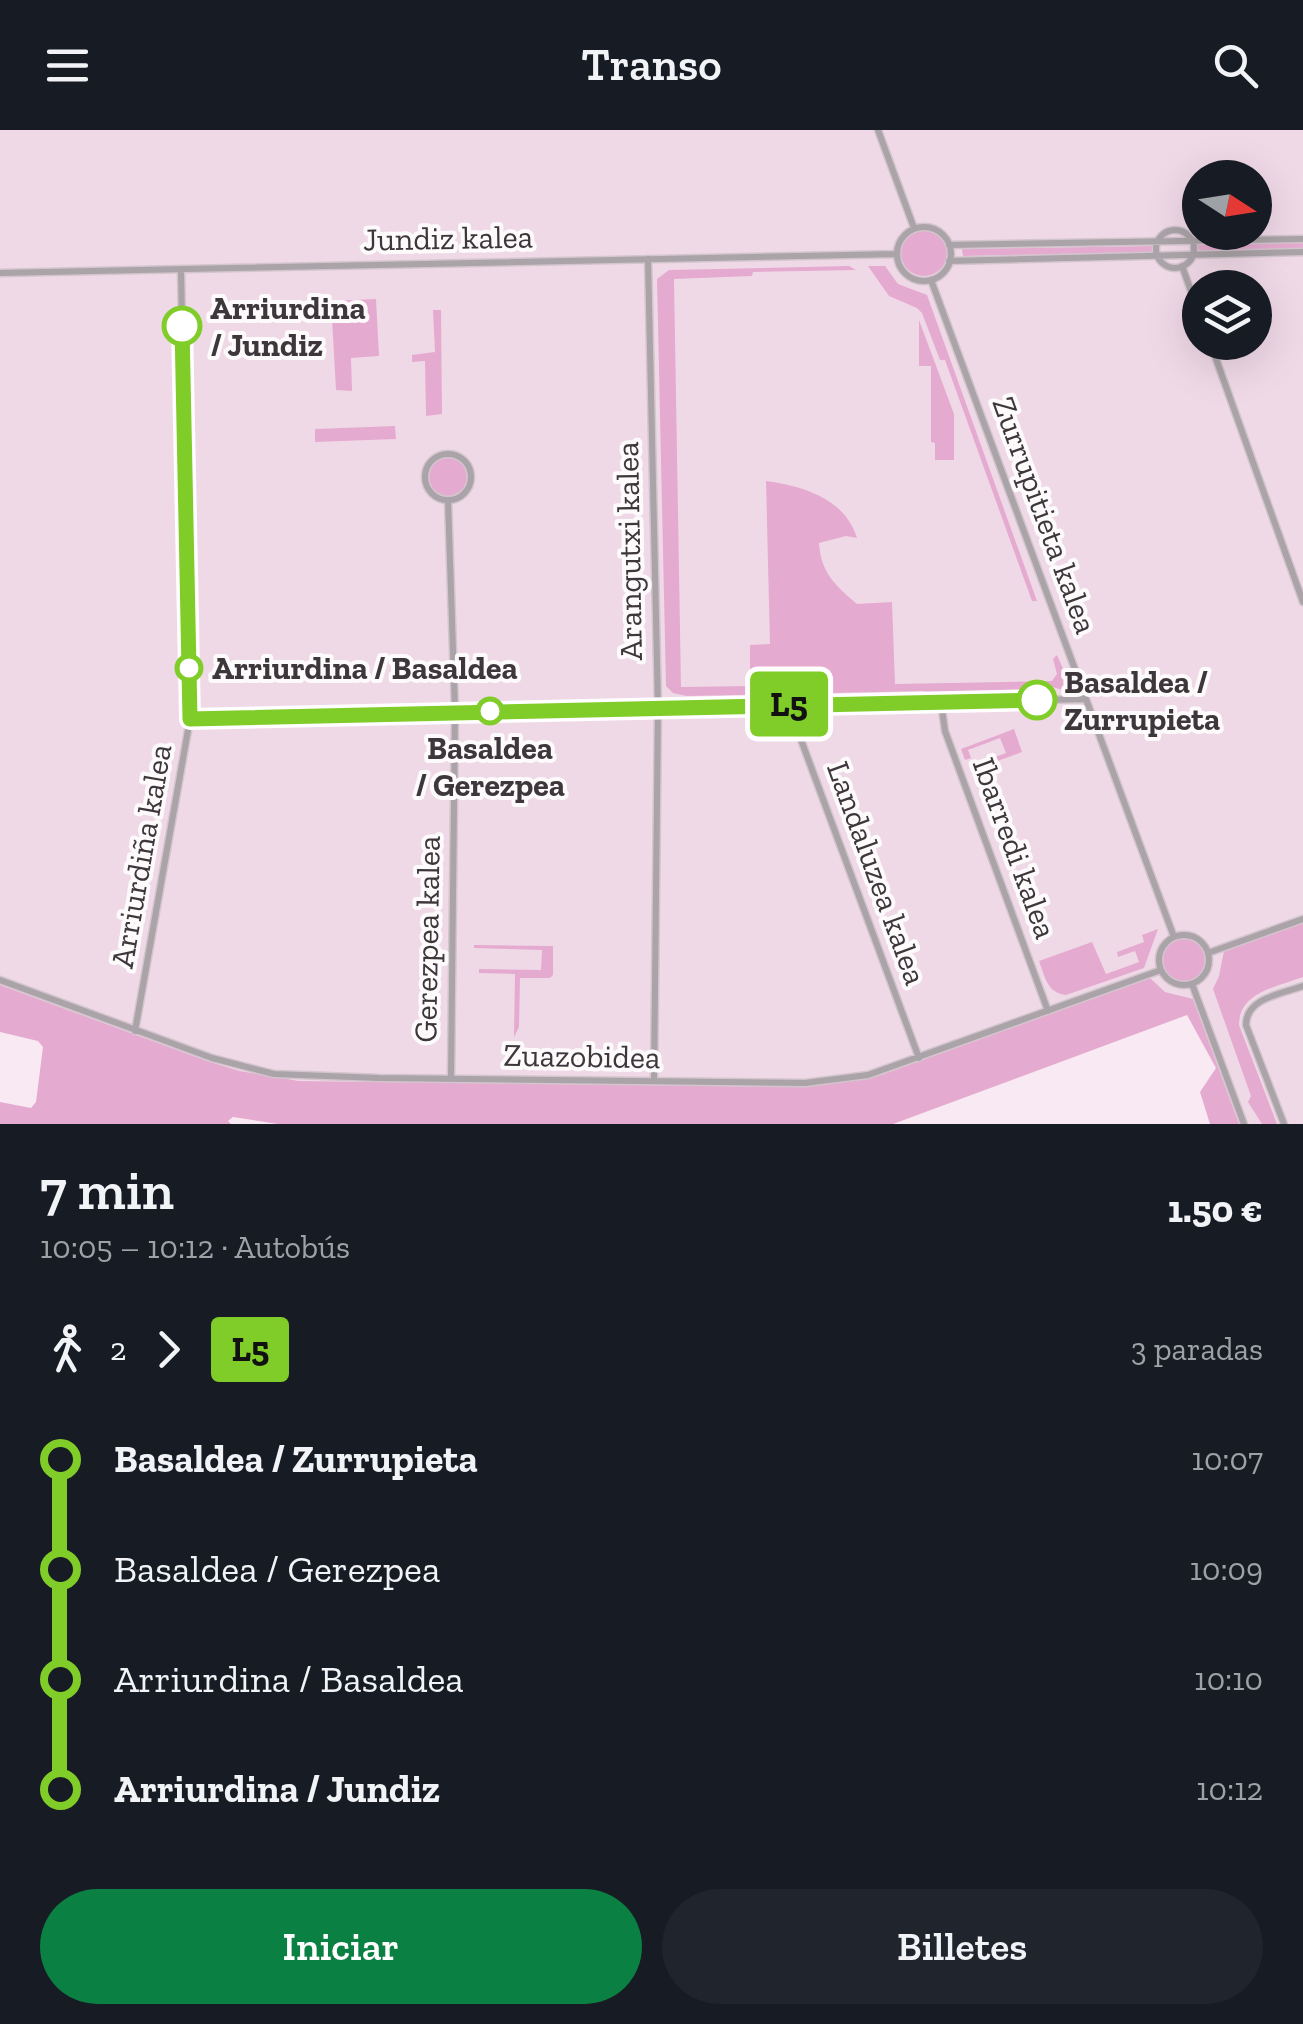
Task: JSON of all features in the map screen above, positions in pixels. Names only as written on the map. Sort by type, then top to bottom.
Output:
[{"type":"street","points":[[878,130],[914,228]]},
{"type":"street","points":[[914,228],[932,228],[949,245],[950,261],[931,280],[908,276],[896,254],[903,236],[914,228]]},
{"type":"street","points":[[1272,240],[1303,239]]},
{"type":"street","points":[[1157,242],[1157,255],[1164,265],[1182,266]]},
{"type":"street","points":[[949,245],[1182,242]]},
{"type":"street","points":[[1182,266],[1193,250]]},
{"type":"street","points":[[950,261],[1303,252]]},
{"type":"street","name":"Jundiz kalea","points":[[0,273],[896,254]]},
{"type":"street","name":"Arangutxi kalea","points":[[648,260],[658,707],[654,1082]]},
{"type":"street","points":[[1182,266],[1183,270]]},
{"type":"street","name":"Arriurdiña kalea","points":[[136,1031],[190,719],[181,270]]},
{"type":"street","name":"Zurrupitieta kalea","points":[[931,280],[1174,937]]},
{"type":"street","points":[[1216,360],[1303,602]]},
{"type":"street","points":[[443,454],[460,456],[472,478],[464,494],[448,500],[432,494],[425,480],[429,463],[443,454]]},
{"type":"street","name":"Gerezpea kalea","points":[[448,500],[455,711],[451,1079]]},
{"type":"street","points":[[190,719],[1086,699]]},
{"type":"street","name":"Ibarredi kalea","points":[[941,702],[945,731],[1048,1011]]},
{"type":"street","name":"Landaluzea kalea","points":[[793,704],[797,730],[918,1058]]},
{"type":"street","points":[[1208,953],[1303,919]]},
{"type":"street","points":[[1192,936],[1202,942],[1208,953],[1208,968],[1192,984],[1174,983],[1161,970],[1161,951],[1174,937],[1192,936]]},
{"type":"street","name":"Zuazobidea","points":[[0,980],[212,1058],[274,1074],[654,1082],[837,1081],[918,1058],[1161,970]]},
{"type":"street","points":[[1192,984],[1244,1124]]},
{"type":"street","points":[[1284,1124],[1246,1025],[1246,1013],[1252,1005],[1303,986]]},
{"type":"shaded area","points":[[0,130],[1303,130],[1303,1124],[1239,1124],[1193,1000],[1165,992],[1156,985],[881,1075],[804,1087],[299,1081],[207,1061],[0,985]]},
{"type":"shaded area","points":[[924,230],[940,237],[947,253],[940,269],[924,276],[908,269],[901,253],[908,237]]},
{"type":"shaded area","points":[[1303,242],[1303,249],[1272,250],[1272,243]]},
{"type":"shaded area","points":[[1152,246],[1152,252],[963,256],[962,249]]},
{"type":"shaded area","points":[[849,266],[856,270],[753,272],[752,276],[674,279],[681,687],[750,686],[750,645],[770,644],[766,481],[821,497],[843,513],[851,525],[857,538],[846,536],[819,543],[823,563],[836,584],[857,604],[892,602],[895,684],[1052,681],[1057,674],[1053,659],[1057,655],[1069,682],[1066,691],[1046,685],[1043,692],[687,696],[673,693],[666,686],[657,279],[669,270]]},
{"type":"shaded area","points":[[868,266],[885,266],[898,284],[927,295],[1037,601],[1032,601],[945,360],[940,360],[922,313],[889,296]]},
{"type":"shaded area","points":[[376,299],[379,356],[351,358],[352,391],[336,390],[331,301]]},
{"type":"shaded area","points":[[433,310],[441,310],[442,414],[426,416],[425,361],[412,362],[412,355],[435,352]]},
{"type":"shaded area","points":[[919,320],[954,414],[954,460],[935,460],[935,443],[931,442],[931,366],[919,366]]},
{"type":"shaded area","points":[[395,426],[396,439],[315,442],[315,429]]},
{"type":"shaded area","points":[[448,458],[461,464],[467,477],[461,490],[448,496],[435,490],[429,477],[435,464]]},
{"type":"shaded area","points":[[1014,729],[1022,752],[981,767],[979,763],[1006,753],[1000,738],[968,750],[971,758],[965,760],[961,749]]},
{"type":"shaded area","points":[[1303,923],[1303,977],[1261,992],[1245,1005],[1241,1014],[1239,1025],[1277,1124],[1262,1124],[1248,1102],[1251,1096],[1213,989],[1224,951]]},
{"type":"shaded area","points":[[1158,929],[1144,968],[1066,995],[1051,988],[1039,961],[1092,942],[1106,974],[1139,962],[1135,951],[1118,957],[1117,952],[1144,942],[1142,935]]},
{"type":"shaded area","points":[[1184,939],[1199,945],[1205,960],[1199,975],[1184,981],[1169,975],[1163,960],[1169,945]]},
{"type":"shaded area","points":[[474,945],[553,946],[550,978],[520,978],[519,1027],[514,1037],[515,974],[479,973],[479,969],[541,970],[542,950]]},
{"type":"shaded area","points":[[1150,978],[1165,992],[1193,999],[1239,1124],[1210,1124],[1200,1092],[1216,1068],[1187,1015],[893,1124],[278,1124],[233,1117],[228,1121],[231,1124],[0,1124],[0,1102],[31,1108],[36,1102],[43,1047],[38,1041],[0,1032],[0,985],[207,1061],[299,1081],[804,1087],[881,1075]]},
{"type":"bus line","name":"L5","points":[[182,326],[190,719],[1037,700]]},
{"type":"place","name":"Arriurdina / Jundiz","points":[[182,326]]},
{"type":"place","name":"Arriurdina / Basaldea","points":[[189,668]]},
{"type":"place","name":"Basaldea / Zurrupieta","points":[[1037,700]]},
{"type":"place","name":"Basaldea / Gerezpea","points":[[490,711]]}]
